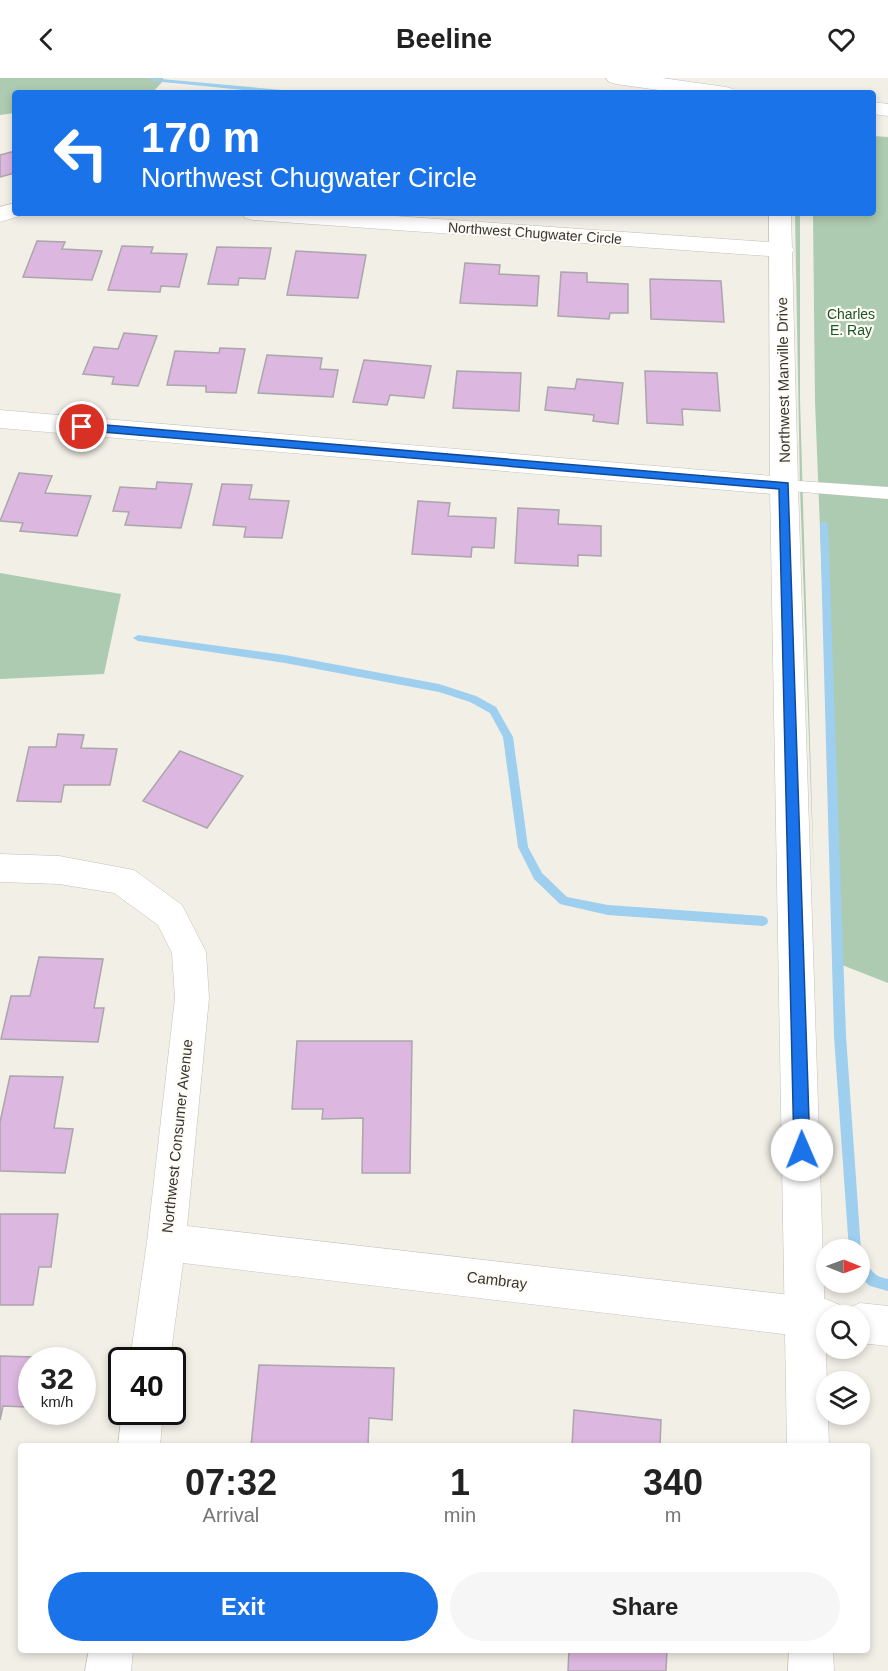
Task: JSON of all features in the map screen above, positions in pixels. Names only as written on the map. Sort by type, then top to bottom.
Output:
[{"type":"street","points":[[616,78],[704,90]]},
{"type":"street","name":"Northwest Chugwater Circle","points":[[296,216],[782,250]]},
{"type":"street","name":"Northwest Manville Drive","points":[[780,216],[784,486],[816,1317],[808,1443]]},
{"type":"street","points":[[0,420],[784,486]]},
{"type":"street","name":"Northwest Consumer Avenue","points":[[0,868],[59,870],[122,880],[170,915],[189,952],[192,998],[166,1242],[152,1347]]},
{"type":"street","name":"Cambray","points":[[166,1242],[816,1317]]},
{"type":"street","points":[[870,1324],[888,1326]]},
{"type":"street","points":[[139,1443],[141,1425]]},
{"type":"street","points":[[108,1671],[111,1653]]},
{"type":"street","points":[[811,1653],[811,1671]]},
{"type":"lane","points":[[784,486],[888,493]]},
{"type":"green space","points":[[0,78],[163,78],[155,90],[12,90],[12,113],[0,115]]},
{"type":"green space","name":"Charles E. Ray","points":[[876,136],[888,137],[888,983],[837,963],[815,401],[813,216],[876,216]]},
{"type":"green space","points":[[795,216],[800,216],[800,400],[814,880],[800,487]]},
{"type":"green space","points":[[0,573],[121,594],[104,674],[0,679]]},
{"type":"building","points":[[12,152],[12,174],[0,177],[0,155]]},
{"type":"building","points":[[37,241],[65,242],[62,249],[102,251],[92,280],[23,277]]},
{"type":"building","points":[[122,246],[153,247],[151,253],[187,254],[179,287],[161,286],[160,292],[108,290]]},
{"type":"building","points":[[217,247],[271,248],[265,279],[239,278],[238,285],[208,284]]},
{"type":"building","points":[[296,251],[366,255],[358,298],[287,295]]},
{"type":"building","points":[[465,263],[500,265],[499,274],[539,276],[537,306],[460,303]]},
{"type":"building","points":[[561,272],[587,273],[587,282],[628,284],[628,313],[610,313],[609,319],[558,316]]},
{"type":"building","points":[[650,279],[721,281],[724,322],[651,319]]},
{"type":"building","points":[[124,333],[157,336],[138,386],[112,384],[114,377],[83,374],[94,347],[118,349]]},
{"type":"building","points":[[220,348],[245,349],[236,393],[206,392],[206,386],[167,385],[175,351],[219,353]]},
{"type":"building","points":[[267,355],[322,358],[320,369],[338,370],[333,397],[258,393]]},
{"type":"building","points":[[364,360],[431,366],[424,398],[390,395],[387,405],[353,402]]},
{"type":"building","points":[[457,371],[521,373],[519,411],[453,408]]},
{"type":"building","points":[[645,371],[717,373],[720,411],[682,409],[683,425],[647,423]]},
{"type":"building","points":[[577,379],[623,383],[618,424],[593,421],[594,415],[545,410],[548,387],[575,389]]},
{"type":"building","points":[[19,473],[52,476],[45,493],[91,496],[77,536],[20,531],[23,523],[0,521]]},
{"type":"building","points":[[157,482],[192,484],[181,528],[125,525],[129,512],[113,511],[120,487],[156,489]]},
{"type":"building","points":[[222,484],[252,485],[249,499],[289,501],[282,538],[244,537],[246,527],[213,525]]},
{"type":"building","points":[[418,501],[450,503],[448,516],[496,518],[494,548],[472,547],[471,557],[412,554]]},
{"type":"building","points":[[518,508],[559,510],[558,524],[601,526],[601,556],[578,555],[578,566],[515,563]]},
{"type":"building","points":[[58,734],[84,735],[81,748],[117,749],[110,785],[64,785],[61,802],[17,801],[29,747],[56,747]]},
{"type":"building","points":[[180,751],[243,776],[207,828],[143,801]]},
{"type":"building","points":[[39,957],[103,959],[94,1008],[104,1008],[98,1042],[1,1039],[11,996],[30,996]]},
{"type":"building","points":[[297,1041],[412,1041],[410,1173],[362,1173],[363,1118],[322,1119],[323,1109],[292,1109]]},
{"type":"building","points":[[10,1076],[63,1077],[54,1128],[73,1129],[65,1173],[0,1171],[0,1122]]},
{"type":"building","points":[[0,1214],[58,1214],[51,1267],[39,1267],[33,1305],[0,1305]]},
{"type":"building","points":[[0,1356],[18,1357],[18,1407],[3,1406],[0,1420]]},
{"type":"building","points":[[259,1365],[394,1368],[392,1420],[369,1418],[368,1443],[251,1443]]},
{"type":"building","points":[[574,1410],[661,1420],[660,1443],[572,1443]]},
{"type":"building","points":[[569,1653],[667,1653],[666,1671],[568,1671]]},
{"type":"waterway","points":[[153,79],[264,90]]},
{"type":"waterway","points":[[824,524],[840,1036],[854,1239]]},
{"type":"waterway","points":[[138,638],[285,659],[439,688],[473,699],[493,710],[508,737],[523,847],[538,876],[564,901],[608,910],[763,921]]},
{"type":"waterway","points":[[870,1278],[888,1285]]},
{"type":"route","points":[[82,427],[784,486],[802,1150]]}]
